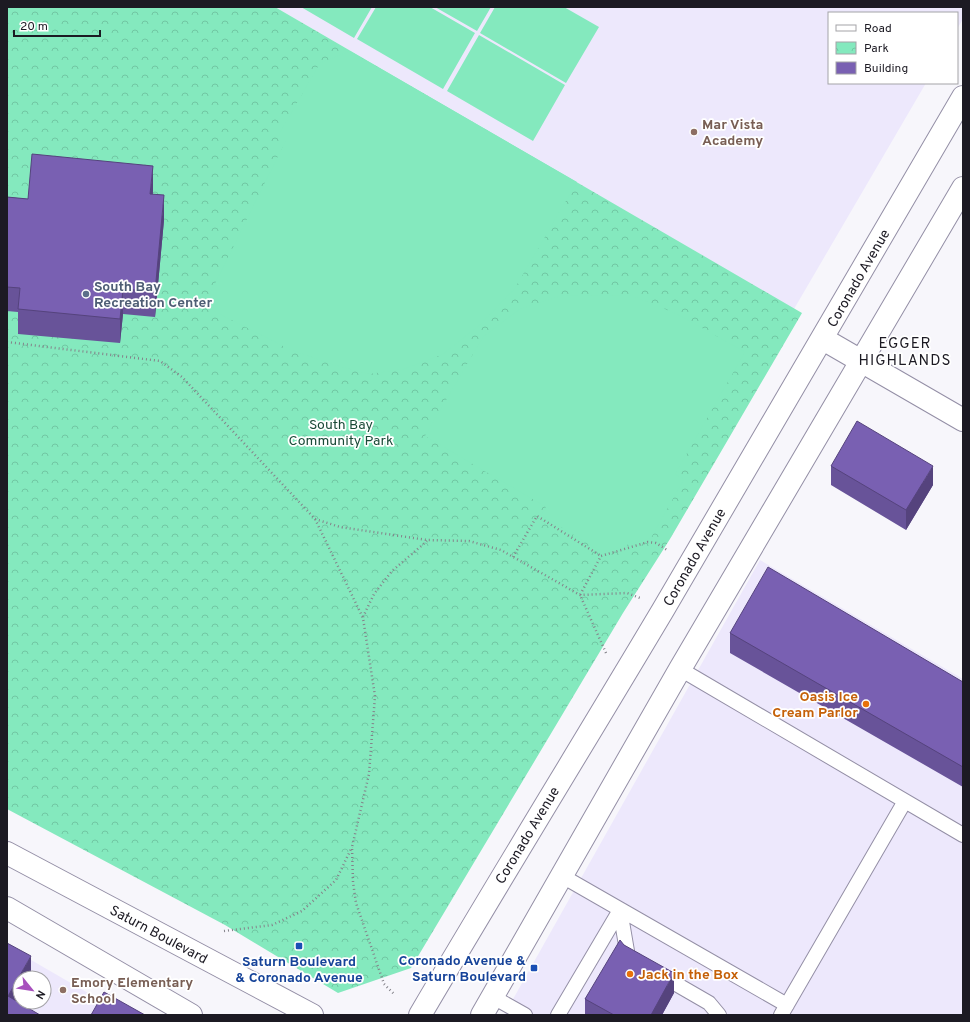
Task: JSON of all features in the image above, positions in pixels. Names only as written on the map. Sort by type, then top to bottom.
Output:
[{"type":"main road","name":"Coronado Avenue","points":[[420,1015],[492,892],[662,612],[823,339],[963,97]]},
{"type":"main road","points":[[488,1006],[680,669],[963,188]]},
{"type":"main road","points":[[823,339],[963,420]]},
{"type":"main road","name":"Saturn Boulevard","points":[[7,853],[312,1015]]},
{"type":"main road","points":[[7,908],[191,1015]]},
{"type":"lane","points":[[680,669],[963,835]]},
{"type":"lane","points":[[562,876],[784,1010],[905,801]]},
{"type":"lane","points":[[558,1015],[620,910]]},
{"type":"lane","points":[[620,910],[628,957],[708,1003],[719,1015]]},
{"type":"lane","points":[[488,1006],[525,1015]]},
{"type":"path","points":[[7,342],[160,361],[182,377],[315,519],[363,618],[374,696],[369,774],[352,847],[336,880],[302,911],[272,925],[224,931]]},
{"type":"path","points":[[513,557],[537,516],[601,556]]},
{"type":"path","points":[[315,519],[340,527],[427,540],[469,541],[500,550],[580,595],[627,593],[642,599],[662,612]]},
{"type":"path","points":[[363,618],[374,594],[392,571],[427,540]]},
{"type":"path","points":[[580,595],[601,556],[648,542],[656,543],[690,564]]},
{"type":"path","points":[[580,595],[607,657]]},
{"type":"path","points":[[352,847],[353,882],[356,903],[384,984],[395,995]]},
{"type":"shaded area","name":"Mar Vista Academy","points":[[275,7],[963,7],[963,19],[958,27],[958,12],[828,12],[828,84],[925,84],[794,309]]},
{"type":"shaded area","points":[[760,560],[963,679],[963,1015],[504,1015]]},
{"type":"shaded area","name":"Emory Elementary School","points":[[7,946],[48,970],[12,970],[12,1010],[52,1010],[52,972],[126,1015],[7,1015]]},
{"type":"green space","name":"South Bay Community Park","points":[[7,7],[275,7],[802,313],[670,539],[623,613],[411,968],[338,993],[225,925],[7,809]]},
{"type":"green space","points":[[301,7],[372,7],[354,38]]},
{"type":"green space","points":[[376,7],[430,7],[475,33],[443,89],[357,39]]},
{"type":"green space","points":[[435,7],[491,7],[477,31]]},
{"type":"green space","points":[[495,7],[564,7],[599,27],[566,83],[480,33]]},
{"type":"green space","points":[[479,35],[565,85],[533,141],[447,91]]},
{"type":"green space","points":[[350,51],[577,182],[515,288],[481,324],[443,354],[404,369],[369,374],[331,364],[289,349],[204,306],[286,140],[278,136],[320,63]]},
{"type":"green space","points":[[564,295],[633,296],[677,314],[745,352],[675,474],[684,479],[651,538],[602,552],[541,515],[546,507],[425,436],[483,337],[520,309]]},
{"type":"building","points":[[32,154],[153,166],[150,194],[164,195],[155,292],[123,289],[120,319],[18,309],[20,288],[7,287],[7,197],[28,199]]},
{"type":"building","points":[[857,421],[933,466],[906,510],[831,466]]},
{"type":"building","points":[[768,567],[963,682],[963,767],[730,633]]},
{"type":"building","name":"Jack in the Box","points":[[620,940],[624,945],[674,973],[651,1015],[614,1015],[585,999]]},
{"type":"building","points":[[7,943],[31,956],[23,970],[12,970],[12,989],[8,996],[12,998],[12,1010],[32,1010],[40,1015],[7,1015]]},
{"type":"building","points":[[104,992],[145,1015],[91,1015]]},
{"type":"place","name":"Mar Vista Academy","points":[[694,132]]},
{"type":"place","name":"South Bay Recreation Center","points":[[86,294]]},
{"type":"place","name":"Oasis Ice Cream Parlor","points":[[866,704]]},
{"type":"place","name":"Saturn Boulevard & Coronado Avenue","points":[[299,946]]},
{"type":"place","name":"Coronado Avenue & Saturn Boulevard","points":[[534,968]]},
{"type":"place","name":"Jack in the Box","points":[[630,974]]},
{"type":"place","name":"Emory Elementary School","points":[[63,990]]},
{"type":"district","name":"EGGER HIGHLANDS","points":[[905,352]]}]
